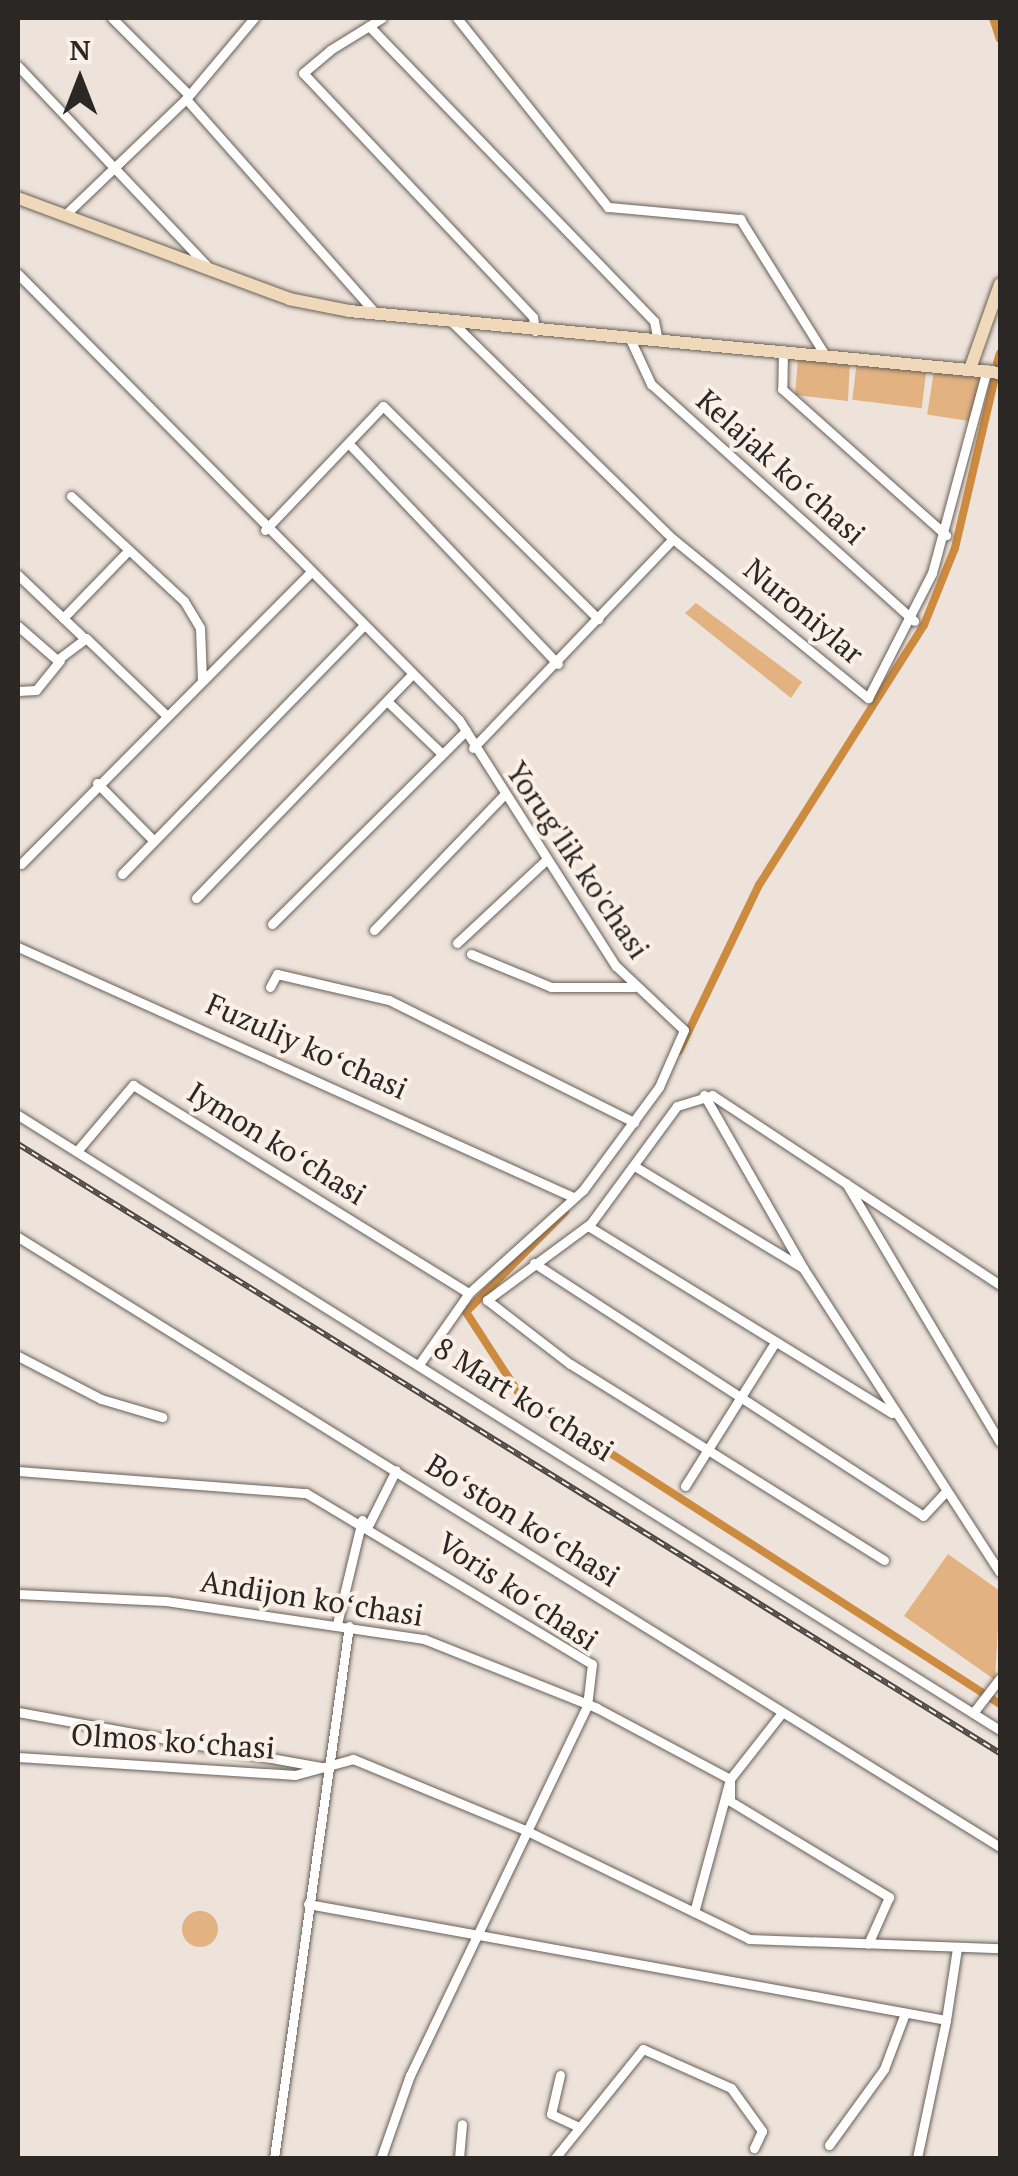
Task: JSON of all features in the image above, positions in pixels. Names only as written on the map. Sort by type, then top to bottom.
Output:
[{"type":"main road","name":"Nuroniylar","points":[[18,198],[289,298],[377,315],[535,332],[823,352],[994,371]]},
{"type":"main road","points":[[971,366],[1000,284]]},
{"type":"street","points":[[112,18],[186,95],[377,315]]},
{"type":"street","points":[[65,214],[186,95],[254,18]]},
{"type":"street","points":[[382,18],[303,72],[533,317],[535,332]]},
{"type":"street","points":[[457,18],[608,207],[740,218],[823,352]]},
{"type":"street","points":[[369,26],[654,321],[658,341]]},
{"type":"street","points":[[18,66],[208,267]]},
{"type":"street","name":"Yorug'lik ko'chasi","points":[[18,274],[466,731],[503,796],[634,987],[684,1030],[634,1122],[573,1197],[469,1294],[420,1363]]},
{"type":"street","name":"Nuroniylar","points":[[453,323],[673,540],[868,698],[914,621],[946,535],[994,371]]},
{"type":"street","name":"Kelajak koʻchasi","points":[[630,339],[652,384],[914,621]]},
{"type":"street","points":[[782,350],[782,388],[946,535]]},
{"type":"street","points":[[265,530],[352,447],[383,406],[598,620]]},
{"type":"street","points":[[352,447],[558,664]]},
{"type":"street","points":[[70,496],[200,628],[202,679]]},
{"type":"street","points":[[473,748],[558,664],[673,540]]},
{"type":"street","points":[[63,618],[128,551]]},
{"type":"street","points":[[20,864],[310,574]]},
{"type":"street","points":[[18,575],[166,715]]},
{"type":"street","points":[[18,626],[60,660]]},
{"type":"street","points":[[122,874],[362,627]]},
{"type":"street","points":[[18,691],[36,690],[84,638]]},
{"type":"street","points":[[196,898],[412,674]]},
{"type":"street","points":[[387,701],[442,754]]},
{"type":"street","points":[[272,924],[466,731]]},
{"type":"street","points":[[97,783],[154,841]]},
{"type":"street","points":[[374,930],[503,796]]},
{"type":"street","points":[[457,944],[546,861]]},
{"type":"street","name":"Fuzuliy koʻchasi","points":[[18,947],[573,1197]]},
{"type":"street","points":[[470,954],[551,987],[634,987]]},
{"type":"street","points":[[270,987],[277,974],[400,1004],[634,1122]]},
{"type":"street","name":"Iymon koʻchasi","points":[[77,1151],[133,1085],[469,1294]]},
{"type":"street","points":[[704,1095],[803,1268],[893,1414],[1000,1572]]},
{"type":"street","points":[[884,1560],[490,1310],[494,1293],[588,1226],[636,1167],[677,1106],[704,1095],[730,1101],[1000,1285]]},
{"type":"street","name":"8 Mart koʻchasi","points":[[18,1115],[420,1363],[1000,1730]]},
{"type":"street","points":[[636,1167],[803,1268]]},
{"type":"street","points":[[846,1183],[1000,1442]]},
{"type":"street","points":[[588,1226],[893,1414]]},
{"type":"street","name":"Boʻston koʻchasi","points":[[18,1237],[396,1470],[780,1714],[1000,1847]]},
{"type":"street","points":[[534,1262],[923,1516],[946,1491]]},
{"type":"street","points":[[685,1486],[774,1344]]},
{"type":"street","points":[[18,1356],[101,1399],[162,1416]]},
{"type":"street","points":[[337,1624],[365,1522],[396,1470]]},
{"type":"street","name":"Voris koʻchasi","points":[[18,1472],[276,1484],[365,1522],[592,1664],[587,1706],[474,1937],[381,2158]]},
{"type":"street","name":"Andijon koʻchasi","points":[[18,1594],[166,1600],[424,1638],[587,1706],[730,1779]]},
{"type":"street","points":[[274,2158],[325,1767],[349,1626]]},
{"type":"street","points":[[975,1711],[998,1682]]},
{"type":"street","points":[[18,1712],[325,1767],[353,1759],[390,1770],[525,1830],[749,1939],[1000,1948]]},
{"type":"street","points":[[694,1912],[730,1779],[780,1714]]},
{"type":"street","name":"Olmos koʻchasi","points":[[18,1757],[295,1775],[325,1767]]},
{"type":"street","points":[[730,1779],[730,1801],[891,1899],[868,1944]]},
{"type":"street","points":[[308,1904],[946,2020]]},
{"type":"street","points":[[917,2158],[957,1948]]},
{"type":"street","points":[[830,2145],[884,2069],[905,2013]]},
{"type":"street","points":[[555,2158],[643,2049],[710,2074],[762,2131],[754,2148]]},
{"type":"street","points":[[560,2075],[551,2114],[577,2126]]},
{"type":"street","points":[[459,2158],[462,2124]]},
{"type":"shaded area","points":[[798,359],[850,360],[848,401],[795,395]]},
{"type":"shaded area","points":[[857,361],[926,370],[922,408],[852,400]]},
{"type":"shaded area","points":[[934,371],[980,378],[974,422],[927,414]]},
{"type":"shaded area","points":[[696,603],[802,682],[791,698],[685,613]]},
{"type":"shaded area","points":[[948,1554],[1000,1591],[995,1680],[904,1616]]},
{"type":"shaded area","points":[[200,1911],[213,1916],[218,1929],[213,1942],[200,1947],[187,1942],[182,1929],[187,1916]]},
{"type":"waterway","points":[[993,18],[1000,39]]},
{"type":"waterway","points":[[997,363],[1000,353]]},
{"type":"waterway","points":[[679,1051],[759,885],[924,625],[955,548],[994,382]]},
{"type":"waterway","points":[[565,1212],[466,1312],[520,1395],[1000,1704]]},
{"type":"railway","points":[[18,1144],[1000,1753]]}]
